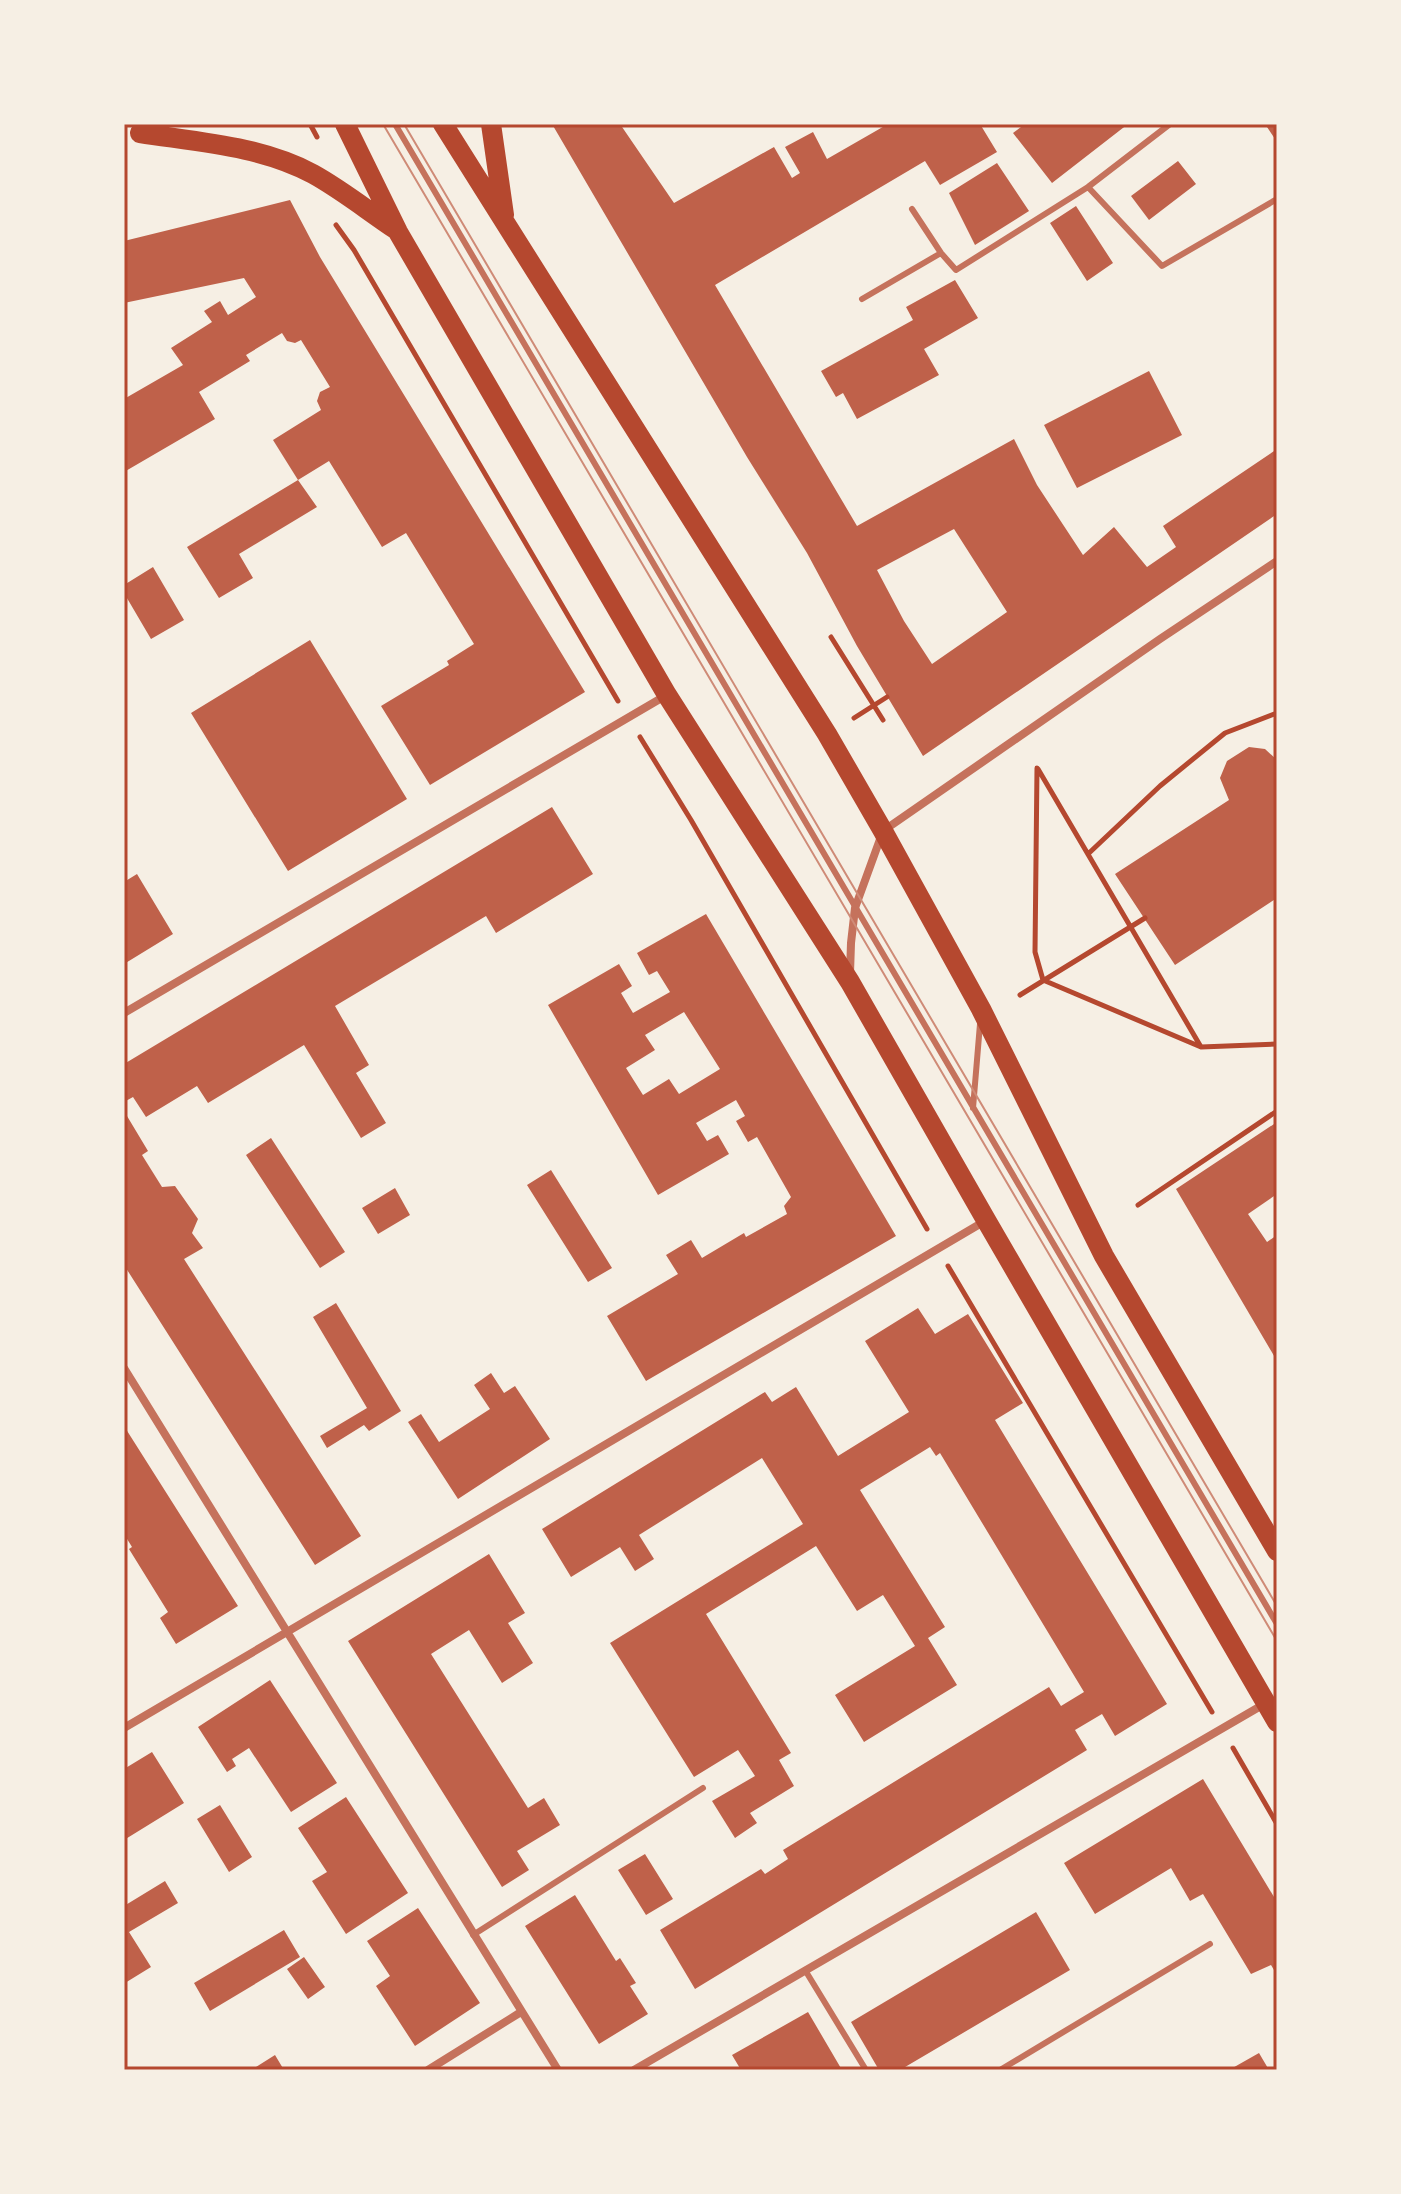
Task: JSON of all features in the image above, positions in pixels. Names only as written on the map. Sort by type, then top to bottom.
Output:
[{"type":"main road","points":[[132,134],[171,124]]},
{"type":"main road","points":[[345,124],[398,232],[667,695],[850,982],[1277,1722]]},
{"type":"main road","points":[[443,124],[827,734],[981,1009],[1104,1256],[1277,1551]]},
{"type":"main road","points":[[491,124],[505,223]]},
{"type":"main road","points":[[132,134],[235,148],[276,158],[313,174],[398,232]]},
{"type":"street","points":[[850,982],[855,908],[883,831],[1147,647],[1277,561]]},
{"type":"street","points":[[124,1013],[667,695]]},
{"type":"street","points":[[124,1728],[986,1220]]},
{"type":"street","points":[[124,1368],[558,2070]]},
{"type":"street","points":[[634,2070],[1266,1703]]},
{"type":"street","points":[[428,2070],[521,2012]]},
{"type":"lane","points":[[395,124],[1277,1624]]},
{"type":"lane","points":[[912,209],[956,270],[1088,187],[1170,124]]},
{"type":"lane","points":[[1088,187],[1162,266],[1277,199]]},
{"type":"lane","points":[[862,299],[941,253]]},
{"type":"lane","points":[[973,1108],[981,1009]]},
{"type":"lane","points":[[473,1935],[703,1788]]},
{"type":"lane","points":[[1000,2070],[1210,1944]]},
{"type":"lane","points":[[805,1970],[866,2070]]},
{"type":"path","points":[[329,215],[354,250],[691,820],[938,1249],[1277,1824]]},
{"type":"path","points":[[831,637],[883,720]]},
{"type":"path","points":[[854,718],[887,697]]},
{"type":"path","points":[[1088,854],[1160,786],[1225,733],[1277,713]]},
{"type":"path","points":[[1043,980],[1035,952],[1037,768],[1201,1047]]},
{"type":"path","points":[[1020,995],[1145,918]]},
{"type":"path","points":[[1043,980],[1201,1047],[1277,1044]]},
{"type":"path","points":[[1138,1205],[1277,1111]]},
{"type":"building","points":[[552,124],[620,124],[674,203],[774,147],[792,178],[800,173],[785,147],[813,132],[827,159],[888,124],[980,124],[997,152],[940,185],[925,161],[715,285],[857,526],[1014,439],[1037,485],[1083,555],[1114,527],[1147,567],[1176,547],[1163,526],[1277,449],[1277,514],[923,756],[857,646],[807,553],[747,457]],"holes":[[[954,529],[1007,612],[932,664],[904,621],[877,570]]]},
{"type":"building","points":[[1025,124],[1128,124],[1052,183],[1013,133]]},
{"type":"building","points":[[1265,124],[1277,124],[1277,142]]},
{"type":"building","points":[[1178,161],[1196,184],[1149,220],[1131,196]]},
{"type":"building","points":[[997,163],[1029,211],[975,245],[949,193]]},
{"type":"building","points":[[290,200],[320,257],[585,692],[430,785],[381,706],[449,665],[447,661],[474,644],[406,533],[382,547],[329,461],[298,480],[273,440],[321,410],[317,401],[320,392],[330,387],[301,340],[295,343],[287,341],[282,333],[246,355],[250,361],[199,392],[215,419],[124,472],[124,399],[183,365],[171,348],[212,322],[204,311],[220,301],[228,315],[256,297],[244,278],[124,303],[124,241]]},
{"type":"building","points":[[1076,206],[1113,263],[1087,281],[1050,223]]},
{"type":"building","points":[[955,280],[978,318],[924,349],[939,375],[857,419],[843,393],[836,397],[821,371],[913,320],[906,307]]},
{"type":"building","points":[[1149,371],[1182,435],[1077,488],[1044,425]]},
{"type":"building","points":[[298,480],[317,507],[239,554],[253,578],[219,598],[187,547]]},
{"type":"building","points":[[153,567],[184,620],[151,639],[124,593],[124,585]]},
{"type":"building","points":[[310,640],[407,799],[288,871],[191,713]]},
{"type":"building","points":[[1249,747],[1265,749],[1277,760],[1277,898],[1175,965],[1115,874],[1229,800],[1220,778],[1227,761]]},
{"type":"building","points":[[552,807],[593,874],[496,933],[486,916],[335,1006],[369,1065],[356,1073],[386,1123],[361,1138],[304,1045],[208,1103],[197,1086],[146,1117],[133,1097],[124,1102],[124,1064]]},
{"type":"building","points":[[137,874],[173,934],[124,964],[124,882]]},
{"type":"building","points":[[706,914],[896,1236],[646,1381],[607,1316],[678,1274],[666,1255],[691,1240],[702,1258],[744,1233],[746,1237],[787,1214],[784,1206],[791,1197],[757,1137],[748,1142],[736,1121],[745,1116],[736,1100],[696,1123],[707,1141],[718,1135],[729,1154],[658,1195],[548,1005],[619,964],[632,986],[621,993],[633,1013],[670,992],[657,971],[649,975],[637,953]],"holes":[[[684,1012],[720,1069],[679,1094],[669,1079],[643,1095],[626,1068],[655,1050],[645,1035]]]},
{"type":"building","points":[[124,1111],[148,1151],[142,1155],[162,1187],[175,1186],[198,1219],[192,1233],[203,1248],[184,1259],[361,1536],[315,1565],[124,1265]]},
{"type":"building","points":[[1277,1122],[1277,1194],[1248,1214],[1267,1242],[1277,1235],[1277,1361],[1176,1189]]},
{"type":"building","points":[[271,1138],[345,1252],[320,1268],[246,1155]]},
{"type":"building","points":[[551,1170],[612,1268],[588,1282],[527,1185]]},
{"type":"building","points":[[395,1188],[410,1215],[378,1234],[362,1208]]},
{"type":"building","points":[[336,1303],[401,1411],[369,1431],[364,1425],[327,1448],[320,1436],[367,1408],[313,1317]]},
{"type":"building","points":[[918,1308],[935,1334],[968,1314],[1023,1403],[995,1420],[1167,1704],[1115,1736],[1102,1714],[1075,1730],[1087,1750],[695,1989],[660,1930],[761,1869],[765,1874],[788,1859],[783,1850],[1049,1687],[1061,1706],[1084,1692],[940,1453],[936,1456],[930,1447],[860,1490],[945,1627],[928,1638],[957,1685],[864,1742],[835,1695],[915,1646],[883,1595],[857,1611],[816,1546],[706,1614],[791,1753],[779,1760],[794,1786],[750,1813],[757,1823],[735,1838],[712,1801],[755,1776],[738,1750],[694,1777],[610,1643],[803,1524],[762,1458],[639,1535],[654,1559],[635,1571],[620,1547],[571,1577],[542,1529],[765,1392],[772,1402],[796,1387],[838,1456],[909,1412],[865,1341]]},
{"type":"building","points":[[491,1373],[504,1393],[515,1386],[550,1439],[458,1499],[408,1422],[421,1414],[439,1442],[490,1409],[474,1385]]},
{"type":"building","points":[[124,1426],[238,1606],[176,1644],[160,1618],[168,1612],[129,1549],[132,1547],[124,1534]]},
{"type":"building","points":[[489,1554],[525,1613],[508,1623],[533,1663],[502,1683],[469,1630],[431,1654],[528,1808],[544,1798],[560,1825],[517,1851],[529,1870],[502,1887],[348,1641]]},
{"type":"building","points":[[270,1680],[337,1783],[291,1812],[249,1748],[232,1759],[236,1766],[227,1772],[198,1727]]},
{"type":"building","points":[[152,1752],[184,1803],[124,1840],[124,1769]]},
{"type":"building","points":[[1203,1779],[1277,1902],[1277,1975],[1271,1965],[1251,1974],[1203,1894],[1190,1901],[1171,1868],[1095,1914],[1064,1863]]},
{"type":"building","points":[[346,1797],[408,1893],[346,1934],[312,1881],[327,1872],[298,1828]]},
{"type":"building","points":[[220,1805],[252,1857],[229,1872],[197,1819]]},
{"type":"building","points":[[645,1854],[673,1899],[646,1915],[618,1870]]},
{"type":"building","points":[[165,1881],[178,1903],[129,1932],[151,1967],[125,1983],[124,1906]]},
{"type":"building","points":[[575,1895],[616,1961],[620,1958],[636,1983],[630,1986],[648,2014],[599,2044],[525,1926]]},
{"type":"building","points":[[418,1908],[480,2003],[415,2046],[376,1986],[390,1976],[367,1941]]},
{"type":"building","points":[[1036,1912],[1070,1970],[900,2070],[879,2070],[851,2022]]},
{"type":"building","points":[[284,1930],[300,1957],[210,2011],[194,1983]]},
{"type":"building","points":[[304,1957],[325,1987],[308,1999],[287,1969]]},
{"type":"building","points":[[808,2012],[842,2070],[741,2070],[732,2055]]},
{"type":"building","points":[[1259,2053],[1269,2070],[1229,2070]]},
{"type":"building","points":[[275,2055],[284,2070],[251,2070]]},
{"type":"tram line","points":[[383,124],[1277,1641]]},
{"type":"tram line","points":[[404,124],[1277,1606]]}]
